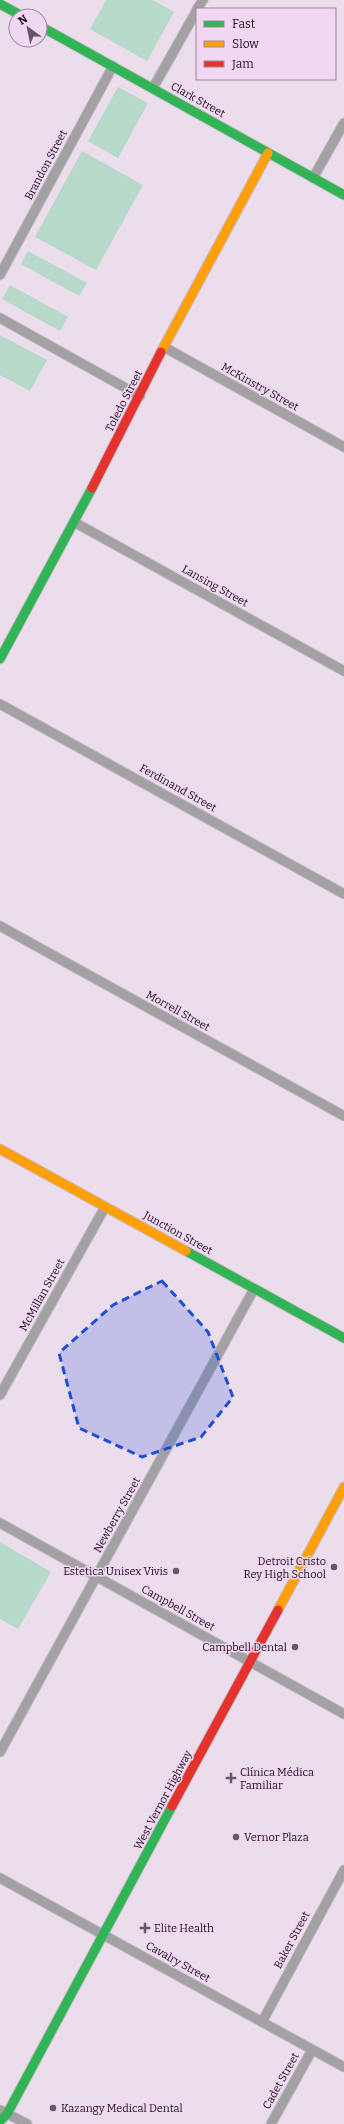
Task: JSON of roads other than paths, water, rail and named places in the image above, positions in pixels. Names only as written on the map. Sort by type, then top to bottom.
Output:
[{"type":"street","points":[[152,88],[196,11]]},
{"type":"street","name":"Clark Street","points":[[48,30],[344,195]]},
{"type":"street","name":"Brandon Street","points":[[0,275],[113,66]]},
{"type":"street","points":[[313,178],[344,123]]},
{"type":"street","name":"Toledo Street","points":[[0,659],[74,522],[164,347],[268,153]]},
{"type":"street","points":[[0,318],[140,396]]},
{"type":"street","name":"McKinstry Street","points":[[164,347],[344,447]]},
{"type":"street","name":"Lansing Street","points":[[74,522],[344,672]]},
{"type":"street","name":"Ferdinand Street","points":[[0,704],[344,894]]},
{"type":"street","name":"Morrell Street","points":[[0,926],[344,1116]]},
{"type":"street","name":"Junction Street","points":[[0,1149],[344,1338]]},
{"type":"street","name":"McMillan Street","points":[[0,1395],[105,1207]]},
{"type":"street","name":"Newberry Street","points":[[0,1752],[254,1289]]},
{"type":"street","name":"West Vernor Highway","points":[[0,2121],[104,1936],[344,1487]]},
{"type":"street","name":"Campbell Street","points":[[0,1523],[344,1714]]},
{"type":"street","name":"Baker Street","points":[[262,2022],[344,1870]]},
{"type":"street","name":"Cavalry Street","points":[[0,1878],[344,2067]]},
{"type":"street","name":"Cadet Street","points":[[271,2124],[312,2050]]},
{"type":"street","points":[[4,2112],[27,2124]]},
{"type":"place","name":"Detroit Cristo Rey High School","points":[[334,1567]]},
{"type":"place","name":"Estetica Unisex Vivis","points":[[176,1571]]},
{"type":"place","name":"Campbell Dental","points":[[295,1647]]},
{"type":"place","name":"Clínica Médica Familiar","points":[[231,1778]]},
{"type":"place","name":"Vernor Plaza","points":[[236,1837]]},
{"type":"place","name":"Elite Health","points":[[145,1928]]},
{"type":"place","name":"Kazangy Medical Dental","points":[[53,2108]]}]
